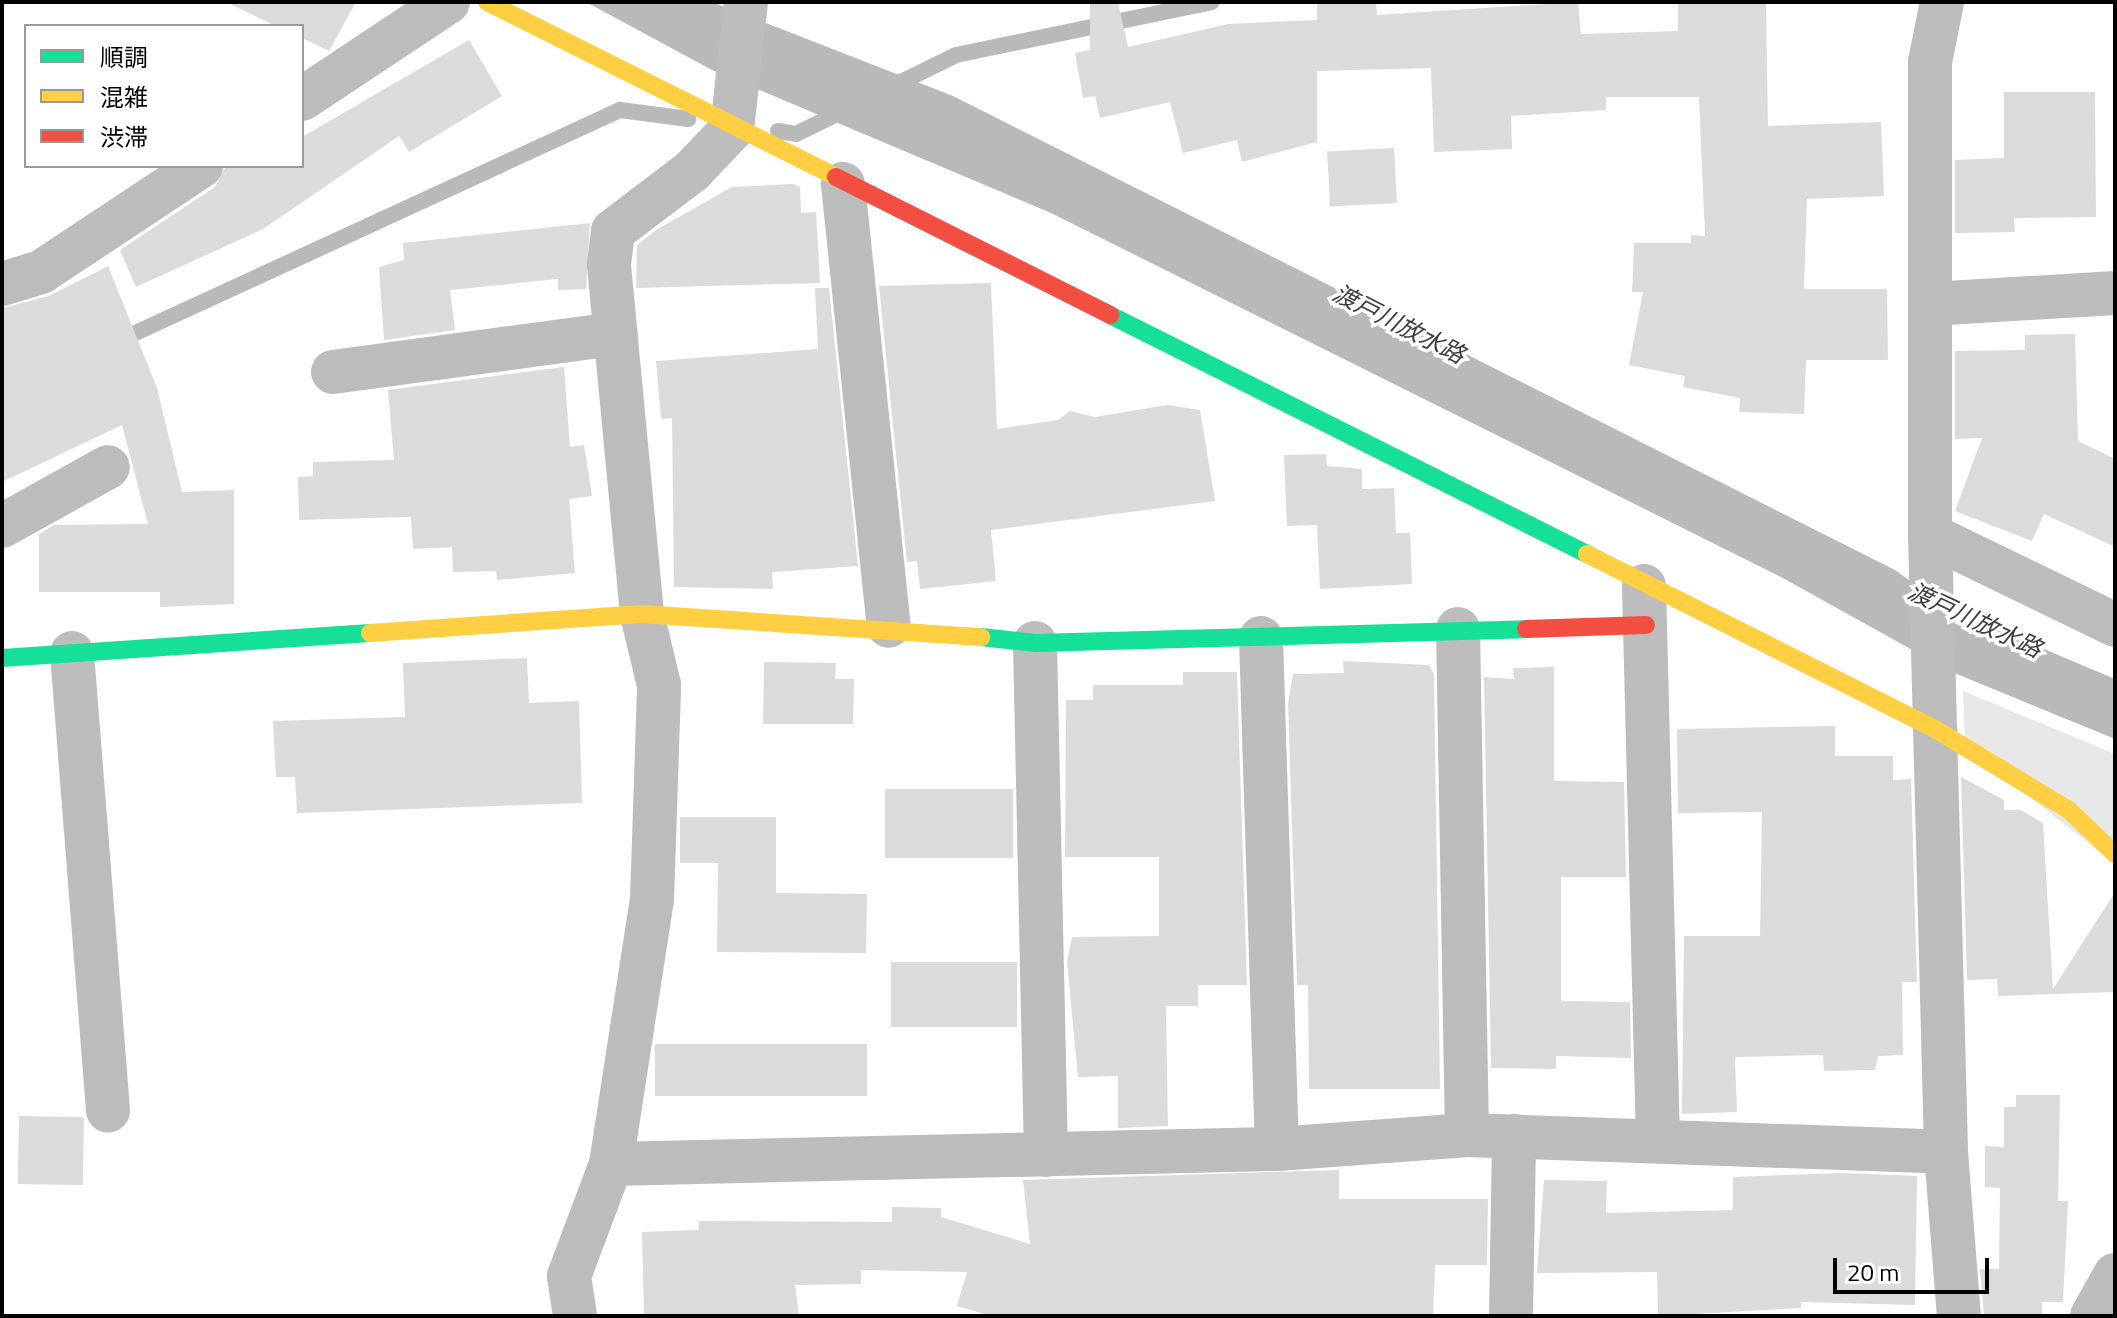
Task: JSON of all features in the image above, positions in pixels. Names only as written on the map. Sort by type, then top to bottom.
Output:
[{"type":"street","points":[[304,98],[448,2]]},
{"type":"street","points":[[487,2],[843,184],[1645,605],[1935,729],[2069,810],[2115,854]]},
{"type":"street","points":[[575,1316],[569,1276],[611,1164],[652,900],[659,685],[642,614],[615,334],[613,231],[692,171],[732,129],[746,2]]},
{"type":"street","points":[[1942,2],[1930,62],[1930,535],[1946,1152],[1959,1316]]},
{"type":"street","points":[[2,284],[41,272],[198,168]]},
{"type":"street","points":[[843,184],[889,626]]},
{"type":"street","points":[[1930,304],[2115,293]]},
{"type":"street","points":[[333,372],[615,334]]},
{"type":"street","points":[[2,526],[108,467]]},
{"type":"street","points":[[1930,535],[2115,625]]},
{"type":"street","points":[[2,658],[642,614],[889,626],[1035,643],[1261,638],[1458,629],[1645,605]]},
{"type":"street","points":[[1645,605],[1658,1141]]},
{"type":"street","points":[[1458,629],[1467,1135]]},
{"type":"street","points":[[1261,638],[1277,1149]]},
{"type":"street","points":[[1035,643],[1046,1155]]},
{"type":"street","points":[[72,653],[108,1111]]},
{"type":"street","points":[[611,1164],[1277,1149],[1467,1135],[1946,1152]]},
{"type":"street","points":[[1511,1316],[1514,1136]]},
{"type":"street","points":[[2092,1316],[2115,1275]]},
{"type":"shaded area","points":[[1963,691],[2115,754],[2115,864],[1965,746]]},
{"type":"water","name":"渡戸川放水路","points":[[586,2],[712,2],[953,96],[1895,570],[1949,609],[2115,679],[2115,739],[1952,672],[1781,577],[1051,213],[712,70]]},
{"type":"building","points":[[226,2],[356,2],[329,51],[304,39],[304,24],[272,24]]},
{"type":"building","points":[[1090,2],[1118,2],[1128,47],[1228,24],[1317,20],[1317,2],[1376,2],[1377,15],[1578,2],[1581,34],[1678,31],[1678,2],[1766,2],[1768,126],[1881,122],[1884,196],[1807,199],[1804,289],[1887,289],[1888,360],[1806,360],[1804,414],[1739,412],[1740,398],[1683,387],[1685,376],[1629,365],[1643,292],[1632,292],[1634,243],[1691,243],[1691,235],[1705,236],[1699,97],[1606,97],[1606,110],[1511,116],[1512,149],[1434,152],[1431,68],[1317,71],[1317,142],[1242,162],[1237,140],[1183,153],[1170,102],[1100,118],[1095,96],[1083,98],[1075,53],[1090,50]]},
{"type":"building","points":[[469,40],[502,96],[409,152],[399,136],[263,229],[136,287],[120,250],[215,187],[225,168],[304,168],[304,136]]},
{"type":"building","points":[[2004,92],[2095,92],[2096,217],[2014,218],[2015,232],[1955,233],[1955,160],[2004,158]]},
{"type":"building","points":[[1394,148],[1397,203],[1330,206],[1327,152]]},
{"type":"building","points":[[793,184],[800,187],[801,213],[816,212],[820,283],[636,288],[637,245],[656,230],[732,187]]},
{"type":"building","points":[[590,223],[586,289],[558,290],[558,279],[450,290],[455,330],[384,340],[379,267],[404,260],[403,243]]},
{"type":"building","points":[[108,266],[157,388],[182,492],[234,490],[234,604],[160,607],[160,592],[39,592],[39,534],[54,525],[148,524],[122,425],[2,482],[2,308],[49,296]]},
{"type":"building","points":[[991,283],[997,429],[1058,420],[1070,411],[1095,417],[1167,405],[1200,410],[1215,501],[991,530],[996,581],[920,589],[917,561],[907,562],[879,286]]},
{"type":"building","points":[[815,288],[829,288],[858,566],[772,572],[773,589],[674,587],[672,418],[661,419],[656,361],[818,349]]},
{"type":"building","points":[[2075,334],[2078,441],[2115,459],[2115,547],[2044,514],[2032,541],[1955,511],[1982,438],[1955,439],[1955,351],[2025,350],[2025,335]]},
{"type":"building","points":[[564,367],[570,447],[584,445],[592,496],[569,499],[575,573],[497,580],[496,571],[453,572],[452,547],[413,549],[411,517],[299,520],[298,477],[313,476],[313,462],[394,460],[388,390]]},
{"type":"building","points":[[1326,454],[1327,466],[1362,469],[1362,489],[1394,488],[1396,533],[1410,533],[1412,584],[1320,589],[1317,525],[1287,526],[1284,455]]},
{"type":"building","points":[[527,658],[529,703],[579,701],[582,803],[297,813],[295,777],[276,777],[273,721],[405,717],[403,663]]},
{"type":"building","points":[[1343,661],[1429,665],[1434,674],[1440,1089],[1309,1089],[1308,985],[1297,985],[1288,704],[1293,674],[1344,673]]},
{"type":"building","points":[[764,662],[836,663],[835,679],[854,679],[853,724],[763,724]]},
{"type":"building","points":[[1554,667],[1554,781],[1624,782],[1626,877],[1561,877],[1561,1001],[1630,1002],[1631,1058],[1556,1056],[1556,1069],[1491,1068],[1484,677],[1514,679],[1513,668]]},
{"type":"building","points":[[1183,672],[1237,672],[1247,985],[1198,985],[1198,1006],[1166,1006],[1168,1126],[1118,1128],[1118,1076],[1078,1077],[1067,962],[1072,937],[1159,936],[1159,857],[1065,857],[1066,700],[1093,700],[1093,685],[1183,685]]},
{"type":"building","points":[[1835,726],[1835,756],[1893,756],[1893,780],[1911,779],[1917,982],[1902,982],[1903,1055],[1878,1056],[1875,1070],[1824,1071],[1823,1055],[1735,1057],[1737,1112],[1682,1114],[1684,936],[1760,936],[1762,812],[1678,813],[1677,729]]},
{"type":"building","points":[[1961,777],[2004,800],[2004,810],[2021,810],[2043,823],[2053,989],[2115,892],[2115,992],[1998,996],[1997,979],[1967,980]]},
{"type":"building","points":[[885,789],[1013,789],[1013,858],[885,858]]},
{"type":"building","points":[[680,817],[776,817],[776,893],[867,894],[866,953],[717,952],[718,863],[680,863]]},
{"type":"building","points":[[891,962],[1017,962],[1017,1027],[891,1027]]},
{"type":"building","points":[[655,1044],[867,1044],[867,1096],[655,1096]]},
{"type":"building","points":[[2016,1095],[2060,1095],[2058,1201],[2068,1201],[2063,1302],[2042,1302],[2042,1316],[1984,1316],[1980,1269],[1999,1269],[2000,1188],[1985,1187],[1985,1146],[2004,1147],[2004,1107],[2016,1107]]},
{"type":"building","points":[[19,1116],[84,1117],[83,1185],[18,1184]]},
{"type":"building","points":[[1339,1170],[1339,1199],[1488,1199],[1487,1265],[1435,1265],[1433,1316],[991,1316],[957,1306],[967,1272],[861,1270],[861,1284],[795,1285],[799,1316],[644,1316],[642,1232],[699,1230],[699,1221],[892,1222],[892,1207],[941,1208],[941,1217],[1030,1244],[1023,1180]]},
{"type":"building","points":[[1843,1173],[1917,1176],[1915,1305],[1801,1302],[1801,1308],[1658,1316],[1657,1272],[1537,1273],[1544,1180],[1607,1181],[1606,1213],[1733,1210],[1733,1177]]},
{"type":"waterway","points":[[891,87],[956,55],[1212,2]]},
{"type":"waterway","points":[[778,131],[796,134],[849,108]]},
{"type":"waterway","points":[[118,341],[620,110],[688,119]]},
{"type":"traffic: fast","points":[[1110,315],[1587,554]]},
{"type":"traffic: fast","points":[[981,637],[1035,643],[1526,629]]},
{"type":"traffic: fast","points":[[2,658],[370,633]]},
{"type":"traffic: slow","points":[[487,2],[836,177]]},
{"type":"traffic: slow","points":[[1587,554],[1935,729],[2069,810],[2115,854]]},
{"type":"traffic: slow","points":[[370,633],[642,614],[981,637]]},
{"type":"traffic: jam","points":[[836,177],[1110,315]]},
{"type":"traffic: jam","points":[[1526,629],[1646,625]]}]
